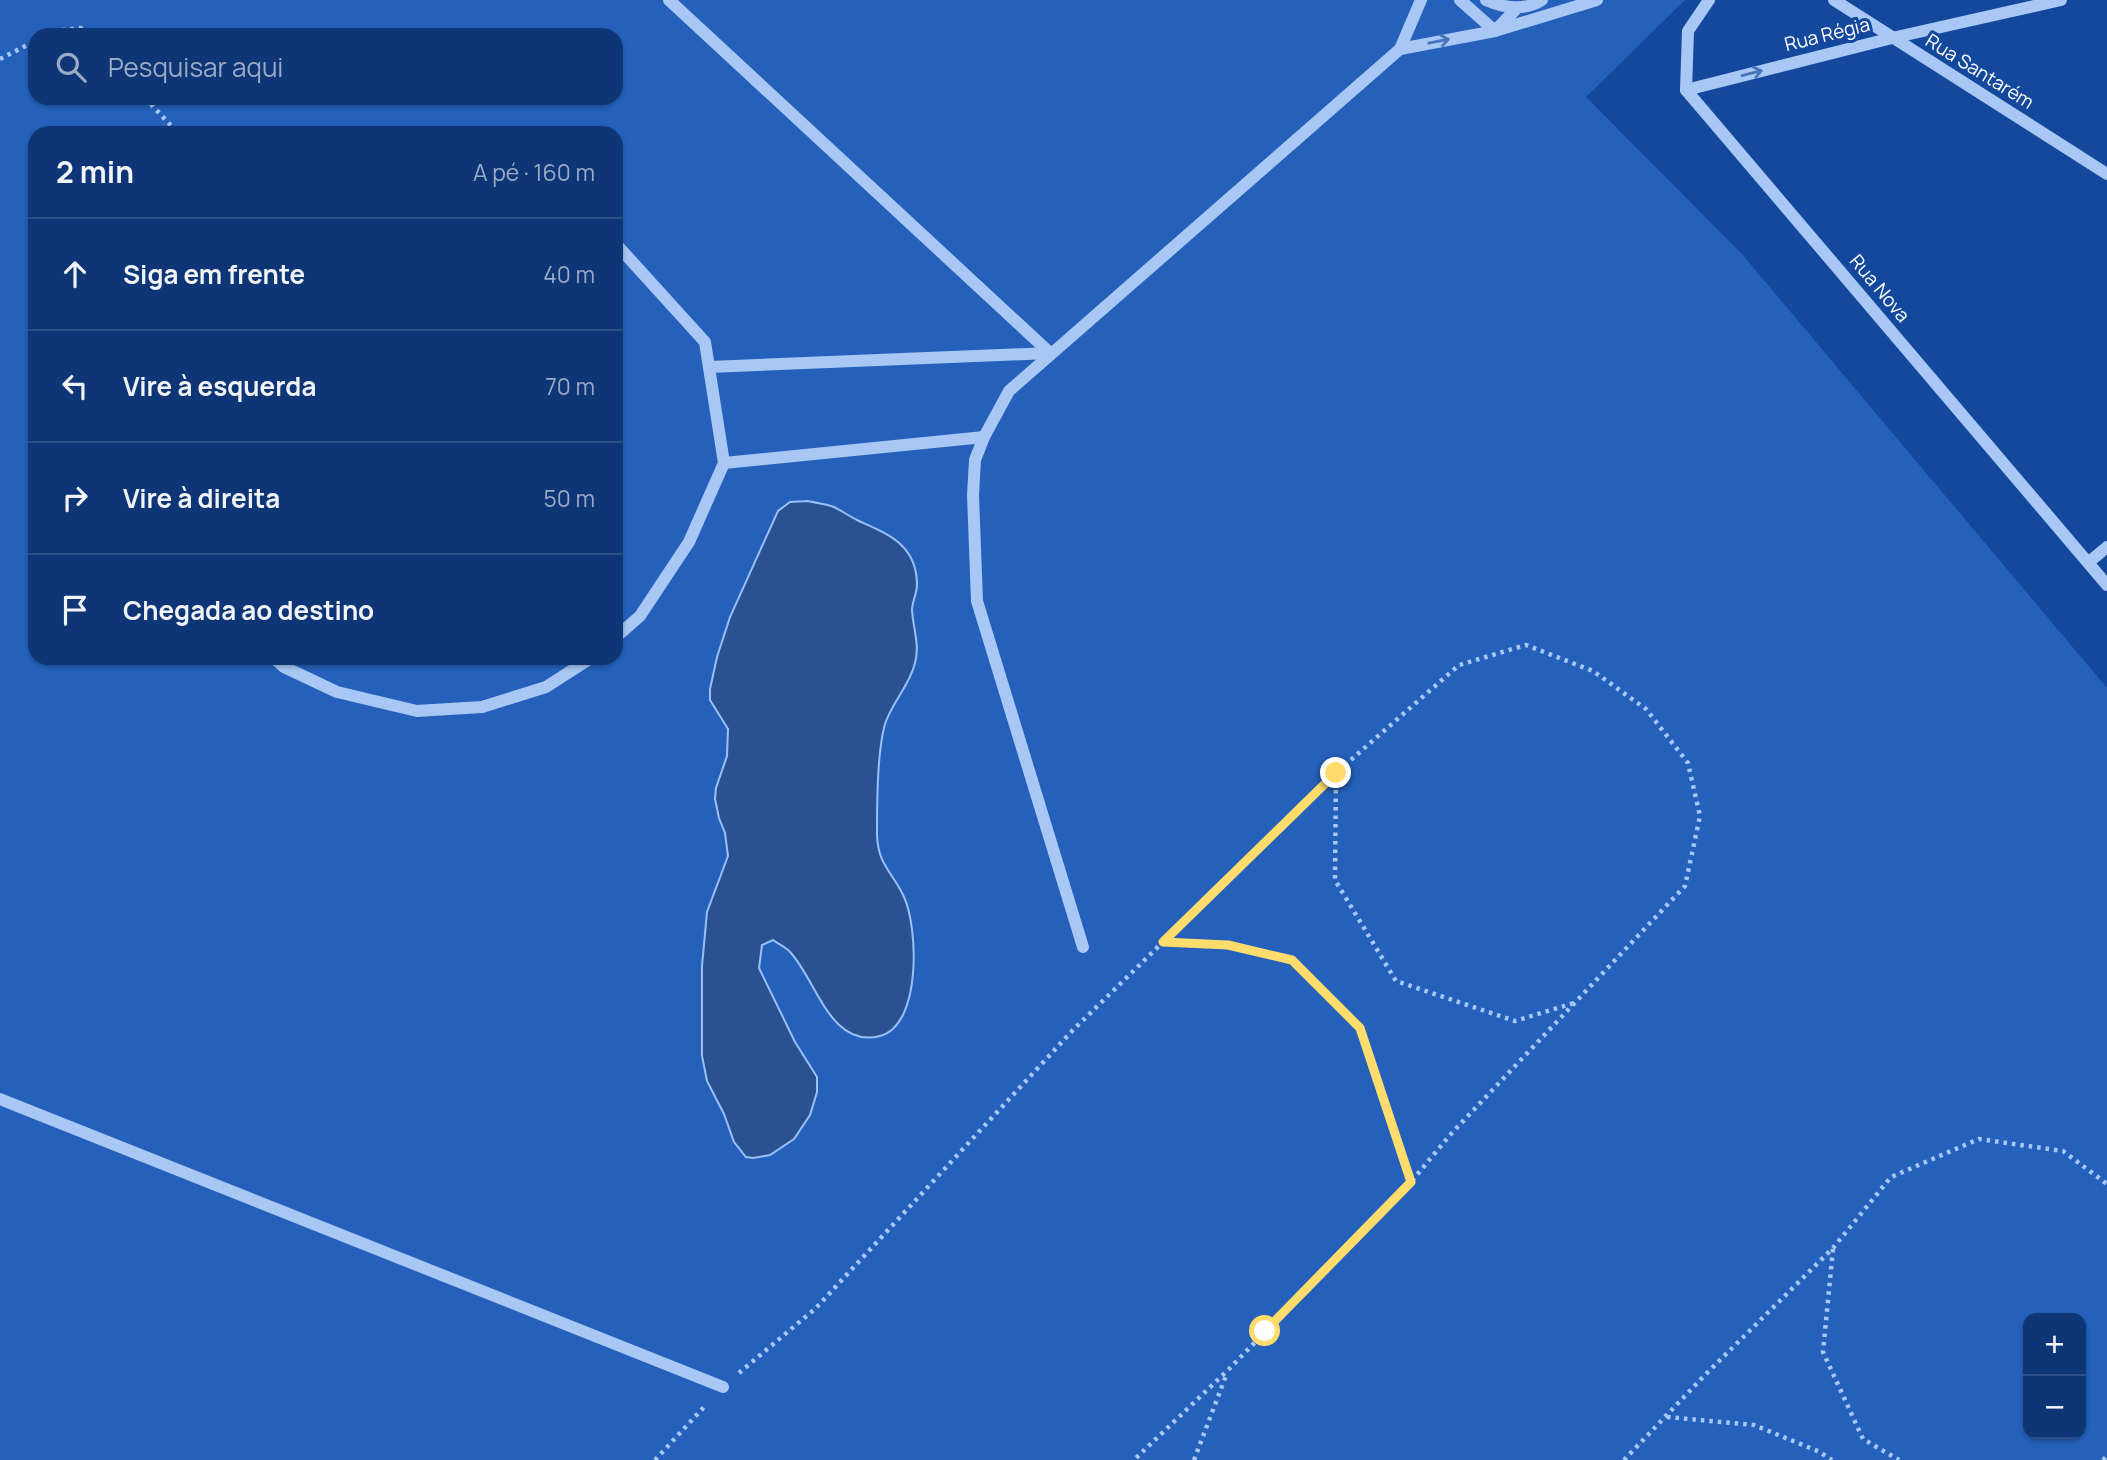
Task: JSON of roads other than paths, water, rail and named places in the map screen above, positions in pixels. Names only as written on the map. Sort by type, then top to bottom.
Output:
[{"type":"street","points":[[668,0],[1051,353]]},
{"type":"street","points":[[1083,947],[976,601],[973,495],[975,460],[1009,391],[1400,49],[1422,0]]},
{"type":"street","points":[[1460,0],[1495,31]]},
{"type":"street","points":[[1486,0],[1517,8],[1542,0]]},
{"type":"street","points":[[1400,49],[1495,31],[1597,0]]},
{"type":"street","points":[[1686,90],[1688,31],[1709,0]]},
{"type":"street","name":"Rua Santarém","points":[[1834,0],[2107,174]]},
{"type":"street","name":"Rua Régia","points":[[1686,90],[1892,38],[2061,0]]},
{"type":"street","points":[[1495,31],[1517,8]]},
{"type":"street","name":"Rua Nova","points":[[1686,90],[2107,585]]},
{"type":"street","points":[[623,252],[705,342],[724,463],[689,541],[640,616],[623,631]]},
{"type":"street","points":[[709,367],[1051,353]]},
{"type":"street","points":[[724,463],[984,437]]},
{"type":"street","points":[[2089,562],[2107,547]]},
{"type":"street","points":[[282,665],[337,692],[417,711],[482,707],[546,687],[580,665]]},
{"type":"street","points":[[0,1099],[723,1387]]}]
